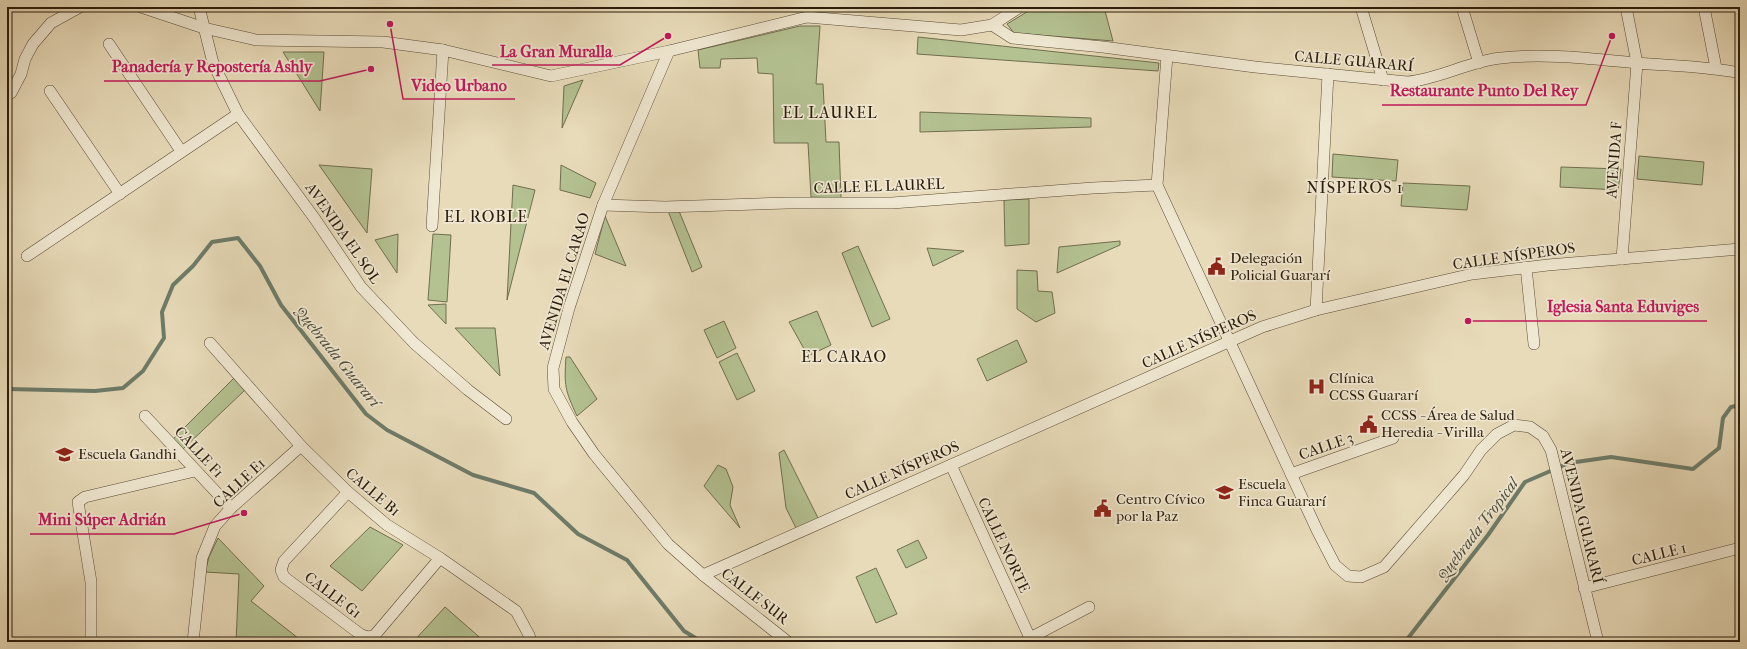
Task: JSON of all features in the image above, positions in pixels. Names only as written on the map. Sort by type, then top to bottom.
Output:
[{"type":"street","points":[[7,94],[11,93],[17,84],[24,59],[33,44],[51,23],[80,7]]},
{"type":"street","points":[[141,7],[204,28],[256,40],[383,42],[444,50],[551,76],[669,51],[807,17],[961,30],[992,25],[1020,7]]},
{"type":"street","name":"AVENIDA EL SOL","points":[[198,7],[212,63],[238,114],[316,219],[361,287],[414,342],[468,390],[506,419]]},
{"type":"street","points":[[1361,7],[1383,80]]},
{"type":"street","points":[[1462,7],[1479,63]]},
{"type":"street","name":"AVENIDA F","points":[[1622,259],[1636,63],[1626,7]]},
{"type":"street","points":[[1704,7],[1716,68]]},
{"type":"street","name":"CALLE GUARARÍ","points":[[992,25],[1012,38],[1407,82],[1424,80],[1500,58],[1534,56],[1607,59],[1636,63],[1716,68],[1740,73]]},
{"type":"street","points":[[109,44],[181,151]]},
{"type":"street","points":[[432,226],[444,50]]},
{"type":"street","name":"AVENIDA EL CARAO","points":[[669,51],[603,205],[569,308],[554,368],[554,389],[572,422],[594,454],[668,544],[702,575]]},
{"type":"street","name":"AVENIDA GUARARÍ","points":[[1168,56],[1157,185],[1291,474],[1335,564],[1348,576],[1361,577],[1384,567],[1464,475],[1481,450],[1497,434],[1514,424],[1530,427],[1543,436],[1551,450],[1598,642]]},
{"type":"street","points":[[1316,310],[1328,74]]},
{"type":"street","points":[[50,91],[120,194]]},
{"type":"street","points":[[26,256],[238,114]]},
{"type":"street","name":"CALLE EL LAUREL","points":[[603,205],[664,207],[788,203],[892,203],[1093,188],[1157,185]]},
{"type":"street","name":"CALLE NÍSPEROS","points":[[702,575],[1262,327],[1316,310],[1472,274],[1526,267],[1740,249]]},
{"type":"street","points":[[1526,267],[1534,344]]},
{"type":"street","name":"CALLE B1","points":[[210,343],[301,446],[348,492],[387,525],[440,558],[516,611],[529,635],[531,642]]},
{"type":"street","name":"CALLE F1","points":[[145,416],[194,471],[231,508]]},
{"type":"street","name":"CALLE 3","points":[[1291,474],[1393,438]]},
{"type":"street","name":"CALLE E1","points":[[193,642],[202,558],[215,526],[231,508],[301,446]]},
{"type":"street","name":"CALLE NORTE","points":[[951,465],[1030,638],[1089,608]]},
{"type":"street","points":[[91,642],[91,582],[78,502],[85,497],[194,471]]},
{"type":"street","name":"CALLE G1","points":[[348,492],[284,560],[281,570],[284,577],[360,634],[367,637],[374,636],[440,558]]},
{"type":"street","name":"CALLE 1","points":[[1584,588],[1740,548]]},
{"type":"street","name":"CALLE SUR","points":[[702,575],[788,642]]},
{"type":"green space","points":[[1035,7],[1104,7],[1113,41],[1014,33],[1007,24]]},
{"type":"green space","points":[[800,26],[820,26],[816,84],[823,84],[826,142],[839,142],[841,198],[811,197],[808,143],[774,143],[773,74],[758,73],[757,58],[721,59],[720,68],[700,68],[698,50]]},
{"type":"green space","points":[[918,37],[1159,63],[1158,71],[917,54]]},
{"type":"green space","points":[[283,52],[324,52],[320,111]]},
{"type":"green space","points":[[583,80],[562,128],[564,86]]},
{"type":"green space","points":[[920,112],[1091,118],[1091,127],[920,132]]},
{"type":"green space","points":[[1333,154],[1398,160],[1396,181],[1332,177]]},
{"type":"green space","points":[[1639,156],[1704,162],[1702,185],[1637,179]]},
{"type":"green space","points":[[319,165],[372,169],[367,233]]},
{"type":"green space","points":[[561,165],[596,183],[590,198],[560,190]]},
{"type":"green space","points":[[1561,167],[1621,169],[1618,190],[1560,187]]},
{"type":"green space","points":[[1403,183],[1470,186],[1467,210],[1401,206]]},
{"type":"green space","points":[[513,185],[535,190],[507,300]]},
{"type":"green space","points":[[1029,199],[1029,244],[1005,246],[1004,200]]},
{"type":"green space","points":[[668,211],[679,211],[702,267],[692,272]]},
{"type":"green space","points":[[605,216],[626,266],[595,254]]},
{"type":"green space","points":[[398,234],[397,273],[375,240]]},
{"type":"green space","points":[[433,234],[451,235],[447,302],[428,300]]},
{"type":"green space","points":[[1120,241],[1120,245],[1057,273],[1059,247]]},
{"type":"green space","points":[[858,246],[890,319],[872,327],[842,253]]},
{"type":"green space","points":[[927,248],[964,251],[933,266]]},
{"type":"green space","points":[[1017,270],[1037,271],[1038,291],[1052,292],[1055,313],[1036,322],[1017,309]]},
{"type":"green space","points":[[446,304],[446,324],[428,305]]},
{"type":"green space","points":[[817,311],[831,345],[808,356],[789,322]]},
{"type":"green space","points":[[724,321],[736,348],[717,358],[704,330]]},
{"type":"green space","points":[[455,328],[495,328],[500,376]]},
{"type":"green space","points":[[1017,340],[1027,362],[987,381],[977,359]]},
{"type":"green space","points":[[737,353],[755,391],[737,400],[719,362]]},
{"type":"green space","points":[[566,357],[570,357],[597,399],[577,416],[566,388]]},
{"type":"green space","points":[[234,378],[245,390],[182,450],[172,440]]},
{"type":"green space","points":[[784,450],[819,520],[797,530],[786,508],[779,453]]},
{"type":"green space","points":[[718,465],[726,469],[733,487],[730,505],[740,528],[704,486]]},
{"type":"green space","points":[[370,527],[403,545],[362,591],[330,566]]},
{"type":"green space","points":[[218,538],[264,586],[251,601],[303,642],[236,642],[239,574],[205,572],[209,557]]},
{"type":"green space","points":[[918,540],[927,558],[906,568],[897,550]]},
{"type":"green space","points":[[876,568],[897,614],[876,623],[856,577]]},
{"type":"green space","points":[[445,607],[485,642],[413,642]]},
{"type":"waterway","name":"Quebrada Guararí","points":[[7,389],[95,391],[123,388],[143,371],[164,338],[162,312],[173,285],[193,266],[212,242],[238,238],[260,266],[281,305],[366,414],[387,430],[473,475],[534,493],[578,534],[627,560],[684,631],[702,642]]},
{"type":"waterway","name":"Quebrada Tropical","points":[[1405,642],[1488,535],[1525,482],[1569,463],[1611,457],[1693,469],[1719,448],[1723,418],[1731,407],[1740,405]]},
{"type":"place","name":"Video Urbano","points":[[390,24]]},
{"type":"place","name":"La Gran Muralla","points":[[668,36]]},
{"type":"place","name":"Restaurante Punto Del Rey","points":[[1612,36]]},
{"type":"place","name":"Panadería y Repostería Ashly","points":[[371,69]]},
{"type":"place","name":"Delegación Policial Guararí","points":[[1217,267]]},
{"type":"place","name":"Iglesia Santa Eduviges","points":[[1468,321]]},
{"type":"place","name":"Clínica CCSS Guararí","points":[[1316,387]]},
{"type":"place","name":"CCSS - Área de Salud Heredia - Virilla","points":[[1368,424]]},
{"type":"place","name":"Escuela Gandhi","points":[[65,454]]},
{"type":"place","name":"Escuela Finca Guararí","points":[[1225,493]]},
{"type":"place","name":"Centro Cívico por la Paz","points":[[1103,508]]},
{"type":"place","name":"Mini Súper Adrián","points":[[244,513]]},
{"type":"district","name":"EL LAUREL","points":[[830,112]]},
{"type":"district","name":"NÍSPEROS 1","points":[[1355,187]]},
{"type":"district","name":"EL ROBLE","points":[[486,216]]},
{"type":"district","name":"EL CARAO","points":[[844,356]]}]
